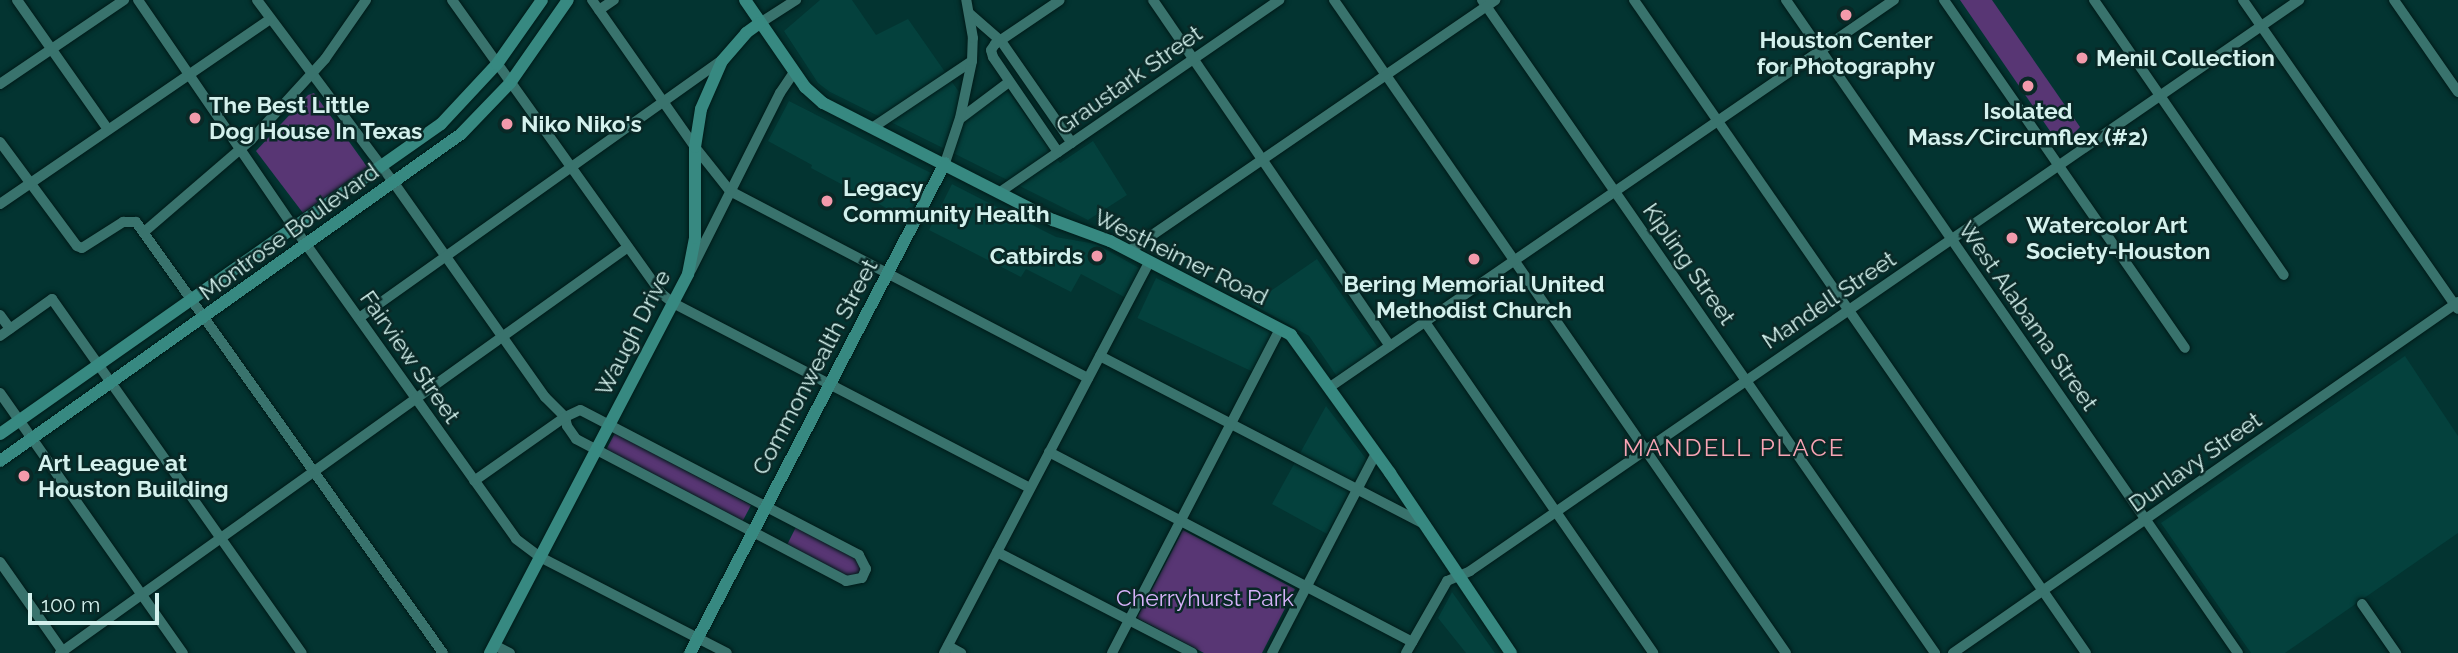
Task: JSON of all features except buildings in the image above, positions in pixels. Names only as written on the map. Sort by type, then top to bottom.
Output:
[{"type":"main road","name":"Montrose Boulevard","points":[[0,433],[441,124],[497,64],[542,0]]},
{"type":"main road","name":"Montrose Boulevard","points":[[0,461],[206,318],[461,134],[510,83],[568,0]]},
{"type":"main road","name":"Westheimer Road","points":[[745,0],[813,96],[1054,220],[1129,251],[1280,329],[1301,345],[1511,653]]},
{"type":"main road","name":"Waugh Drive","points":[[492,649],[688,274],[696,229],[695,147],[701,109],[722,61],[746,33],[760,23]]},
{"type":"main road","name":"Commonwealth Street","points":[[690,653],[945,163]]},
{"type":"street","points":[[17,0],[107,128]]},
{"type":"street","points":[[0,84],[124,0]]},
{"type":"street","name":"Fairview Street","points":[[138,0],[293,226],[516,539],[540,557],[727,653]]},
{"type":"street","points":[[257,0],[394,183],[545,397],[565,417],[567,426],[576,439],[846,581],[857,581],[865,574],[865,564],[859,555],[580,410],[565,417],[474,481]]},
{"type":"street","points":[[144,232],[241,150],[313,72],[366,0]]},
{"type":"street","points":[[453,0],[662,294],[673,303],[1030,488]]},
{"type":"street","points":[[592,0],[695,147],[730,191],[1088,378]]},
{"type":"street","points":[[600,10],[614,0]]},
{"type":"street","points":[[760,23],[796,0]]},
{"type":"street","name":"Commonwealth Street","points":[[945,163],[960,118],[972,61],[970,14],[966,0]]},
{"type":"street","points":[[1058,152],[991,50],[1060,0]]},
{"type":"street","points":[[1153,0],[1390,346]]},
{"type":"street","name":"Graustark Street","points":[[1000,192],[1279,0]]},
{"type":"street","points":[[1334,0],[1786,653]]},
{"type":"street","points":[[1634,0],[2086,653]]},
{"type":"street","name":"West Alabama Street","points":[[1786,0],[2238,653]]},
{"type":"street","points":[[1330,387],[1894,0]]},
{"type":"street","points":[[1944,0],[2185,348]]},
{"type":"street","points":[[2094,0],[2284,275]]},
{"type":"street","points":[[2243,0],[2457,305]]},
{"type":"street","name":"Mandell Street","points":[[1406,653],[1447,581],[1459,576],[1555,512],[2299,0]]},
{"type":"street","points":[[2394,0],[2458,92]]},
{"type":"street","points":[[1129,251],[1386,76],[1488,2]]},
{"type":"street","name":"Kipling Street","points":[[1488,2],[1615,191],[1935,653]]},
{"type":"street","points":[[970,14],[1001,41],[1072,143]]},
{"type":"street","points":[[0,204],[107,128],[270,19]]},
{"type":"street","points":[[359,318],[722,61]]},
{"type":"street","points":[[872,128],[972,61]]},
{"type":"street","points":[[688,274],[780,93],[794,72]]},
{"type":"street","points":[[960,118],[1010,82]]},
{"type":"street","points":[[0,142],[77,246],[82,248],[128,220],[136,222],[443,653]]},
{"type":"street","points":[[0,562],[62,652],[628,247]]},
{"type":"street","points":[[961,653],[946,649],[1149,262]]},
{"type":"street","points":[[0,336],[52,299],[302,653]]},
{"type":"street","name":"Dunlavy Street","points":[[1953,653],[2457,305]]},
{"type":"street","points":[[0,315],[10,329]]},
{"type":"street","points":[[1424,323],[1653,653]]},
{"type":"street","points":[[1112,653],[1280,329]]},
{"type":"street","points":[[1100,356],[1424,524]]},
{"type":"street","points":[[0,393],[183,653]]},
{"type":"street","points":[[1049,452],[1412,642]]},
{"type":"street","points":[[1272,653],[1376,453]]},
{"type":"street","points":[[997,552],[1193,653]]},
{"type":"street","points":[[2361,604],[2396,653]]},
{"type":"street","points":[[492,649],[510,653]]},
{"type":"shaded area","points":[[820,0],[852,0],[876,35],[908,19],[973,112],[1007,90],[1060,163],[1093,141],[1127,195],[1088,220],[830,92],[818,83],[784,31]]},
{"type":"shaded area","points":[[789,101],[931,173],[907,219],[811,168],[812,165],[768,141]]},
{"type":"shaded area","points":[[952,184],[1056,237],[1096,244],[1141,269],[1126,298],[1081,274],[1071,292],[1026,269],[1021,277],[929,230]]},
{"type":"shaded area","points":[[1317,259],[1379,349],[1338,378],[1309,336],[1252,304]]},
{"type":"shaded area","points":[[1156,278],[1273,333],[1254,372],[1137,318]]},
{"type":"shaded area","points":[[2405,356],[2458,436],[2458,533],[2285,653],[2251,653],[2161,523]]},
{"type":"shaded area","points":[[1326,406],[1367,460],[1327,534],[1272,504]]},
{"type":"shaded area","points":[[1452,592],[1495,653],[1466,653],[1438,618]]},
{"type":"green space","points":[[1960,0],[1992,0],[2080,127],[2061,147]]},
{"type":"green space","points":[[314,93],[368,168],[303,213],[256,151],[308,95]]},
{"type":"green space","points":[[615,433],[751,505],[742,523],[606,451]]},
{"type":"green space","points":[[796,527],[858,560],[862,569],[859,576],[849,577],[787,545]]},
{"type":"green space","name":"Cherryhurst Park","points":[[1183,530],[1295,589],[1262,653],[1204,653],[1137,618]]},
{"type":"place","name":"Houston Center for Photography","points":[[1846,15]]},
{"type":"place","name":"Menil Collection","points":[[2082,58]]},
{"type":"place","name":"Isolated Mass/Circumflex (#2)","points":[[2028,86]]},
{"type":"place","name":"The Best Little Dog House In Texas","points":[[195,118]]},
{"type":"place","name":"Niko Niko's","points":[[507,124]]},
{"type":"place","name":"Legacy Community Health","points":[[827,201]]},
{"type":"place","name":"Watercolor Art Society-Houston","points":[[2012,238]]},
{"type":"place","name":"Catbirds","points":[[1097,256]]},
{"type":"place","name":"Bering Memorial United Methodist Church","points":[[1474,259]]},
{"type":"place","name":"Art League at Houston Building","points":[[24,476]]},
{"type":"district","name":"MANDELL PLACE","points":[[1734,448]]}]
